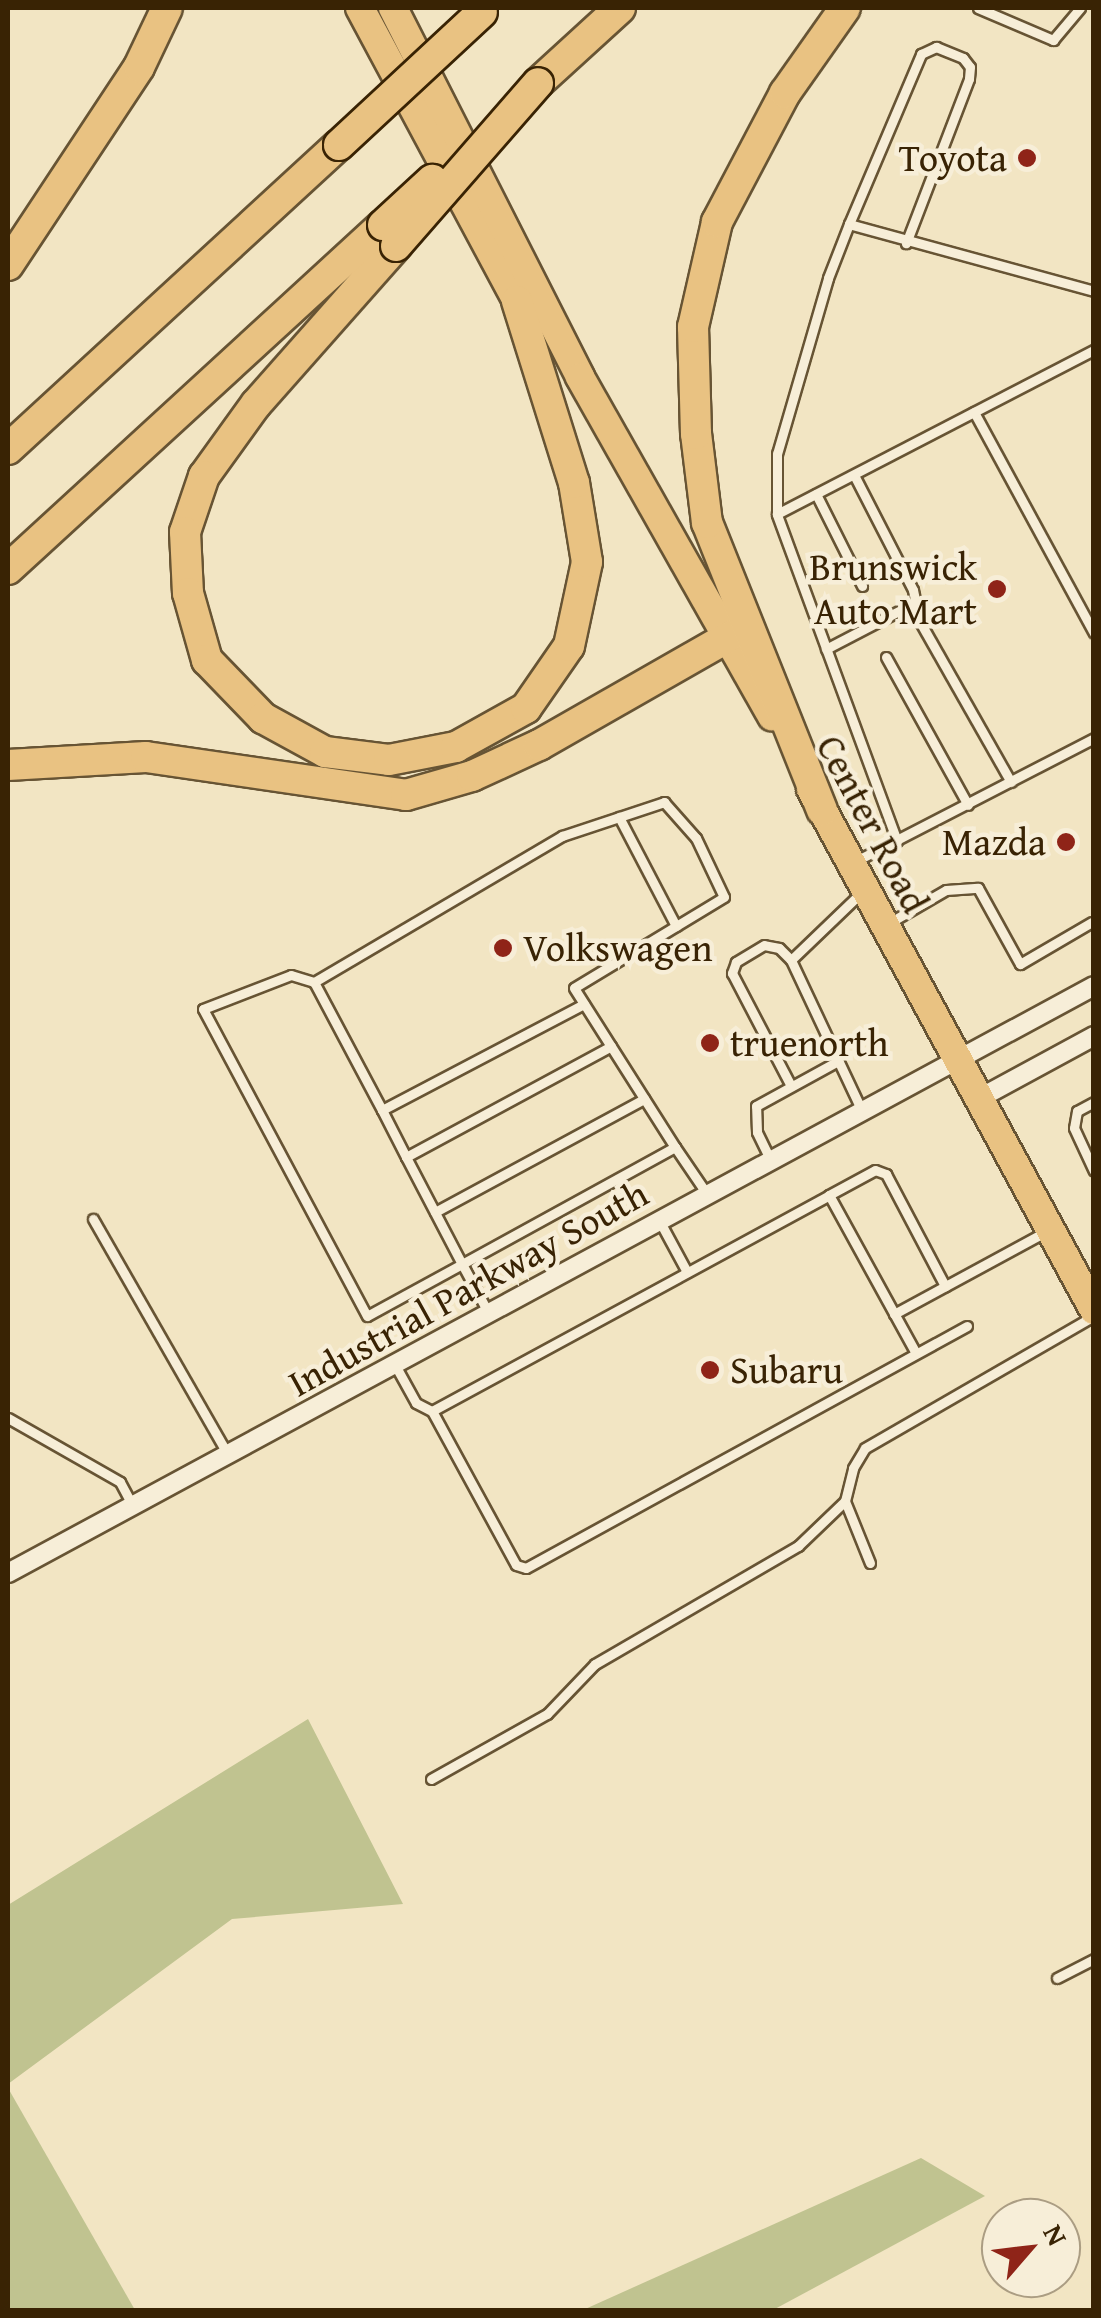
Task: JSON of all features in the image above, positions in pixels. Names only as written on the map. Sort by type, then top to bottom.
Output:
[{"type":"highway","points":[[139,67],[168,8]]},
{"type":"highway","points":[[8,265],[139,67],[189,8]]},
{"type":"highway","points":[[8,569],[390,235],[538,83],[620,8]]},
{"type":"highway","points":[[822,810],[707,524],[696,434],[693,327],[717,222],[785,93],[844,8]]},
{"type":"highway","points":[[8,449],[484,10]]},
{"type":"highway","points":[[390,235],[204,476],[185,532],[188,593],[207,660],[263,718],[325,752],[389,760],[456,747],[526,708],[569,646],[586,562],[584,546],[574,483],[517,302]]},
{"type":"highway","points":[[8,766],[146,757],[406,795],[472,776],[539,745],[730,636]]},
{"type":"main road","name":"Center Road","points":[[360,8],[517,302],[580,377]]},
{"type":"main road","name":"Center Road","points":[[394,8],[580,377],[730,636],[1094,1313]]},
{"type":"street","name":"Industrial Parkway South","points":[[8,1573],[1094,986]]},
{"type":"street","points":[[980,1098],[1094,1036]]},
{"type":"lane","points":[[978,8],[1052,40],[1080,8]]},
{"type":"lane","points":[[897,841],[777,514],[777,454],[828,278],[848,224],[921,54],[936,47],[963,58],[970,67],[969,79],[906,243]]},
{"type":"lane","points":[[848,224],[906,243],[1094,291]]},
{"type":"lane","points":[[777,514],[1094,350]]},
{"type":"lane","points":[[974,412],[1094,633]]},
{"type":"lane","points":[[854,475],[916,602],[920,622],[1011,782]]},
{"type":"lane","points":[[816,494],[862,586]]},
{"type":"lane","points":[[826,649],[916,602]]},
{"type":"lane","points":[[886,657],[968,805]]},
{"type":"lane","points":[[852,863],[1094,738]]},
{"type":"lane","points":[[314,982],[562,836],[664,802],[696,838],[724,897],[574,988],[708,1195]]},
{"type":"lane","points":[[619,817],[676,926]]},
{"type":"lane","points":[[791,960],[866,888]]},
{"type":"lane","points":[[885,925],[946,890],[978,888],[1020,964],[1092,922]]},
{"type":"lane","points":[[792,1086],[732,973],[736,962],[764,945],[779,948],[791,960],[862,1111]]},
{"type":"lane","points":[[489,1314],[462,1264],[314,982],[291,975],[204,1009],[367,1316],[462,1264],[674,1147]]},
{"type":"lane","points":[[382,1110],[584,1004]]},
{"type":"lane","points":[[406,1157],[611,1046]]},
{"type":"lane","points":[[771,1161],[757,1132],[756,1106],[838,1062]]},
{"type":"lane","points":[[435,1212],[644,1099]]},
{"type":"lane","points":[[1094,1102],[1077,1111],[1074,1128],[1094,1171]]},
{"type":"lane","points":[[432,1411],[875,1170],[886,1174],[945,1286]]},
{"type":"lane","points":[[828,1195],[916,1354]]},
{"type":"lane","points":[[93,1219],[229,1455]]},
{"type":"lane","points":[[659,1222],[687,1272]]},
{"type":"lane","points":[[894,1314],[1050,1229]]},
{"type":"lane","points":[[870,1563],[845,1501],[852,1468],[876,1439],[1094,1313]]},
{"type":"lane","points":[[395,1365],[416,1403],[432,1411],[516,1565],[526,1568],[967,1326]]},
{"type":"lane","points":[[8,1418],[120,1482],[134,1507]]},
{"type":"lane","points":[[430,1779],[547,1714],[595,1664],[798,1546],[845,1501]]},
{"type":"lane","points":[[1057,1978],[1094,1959]]},
{"type":"green space","points":[[308,1719],[403,1904],[232,1919],[8,2084],[8,1905]]},
{"type":"green space","points":[[8,2088],[135,2310],[8,2310]]},
{"type":"green space","points":[[921,2158],[985,2196],[773,2310],[583,2310]]},
{"type":"place","name":"Toyota","points":[[1027,158]]},
{"type":"place","name":"Brunswick Auto Mart","points":[[997,589]]},
{"type":"place","name":"Mazda","points":[[1066,842]]},
{"type":"place","name":"Volkswagen","points":[[503,948]]},
{"type":"place","name":"truenorth","points":[[710,1043]]},
{"type":"place","name":"Subaru","points":[[710,1370]]}]
